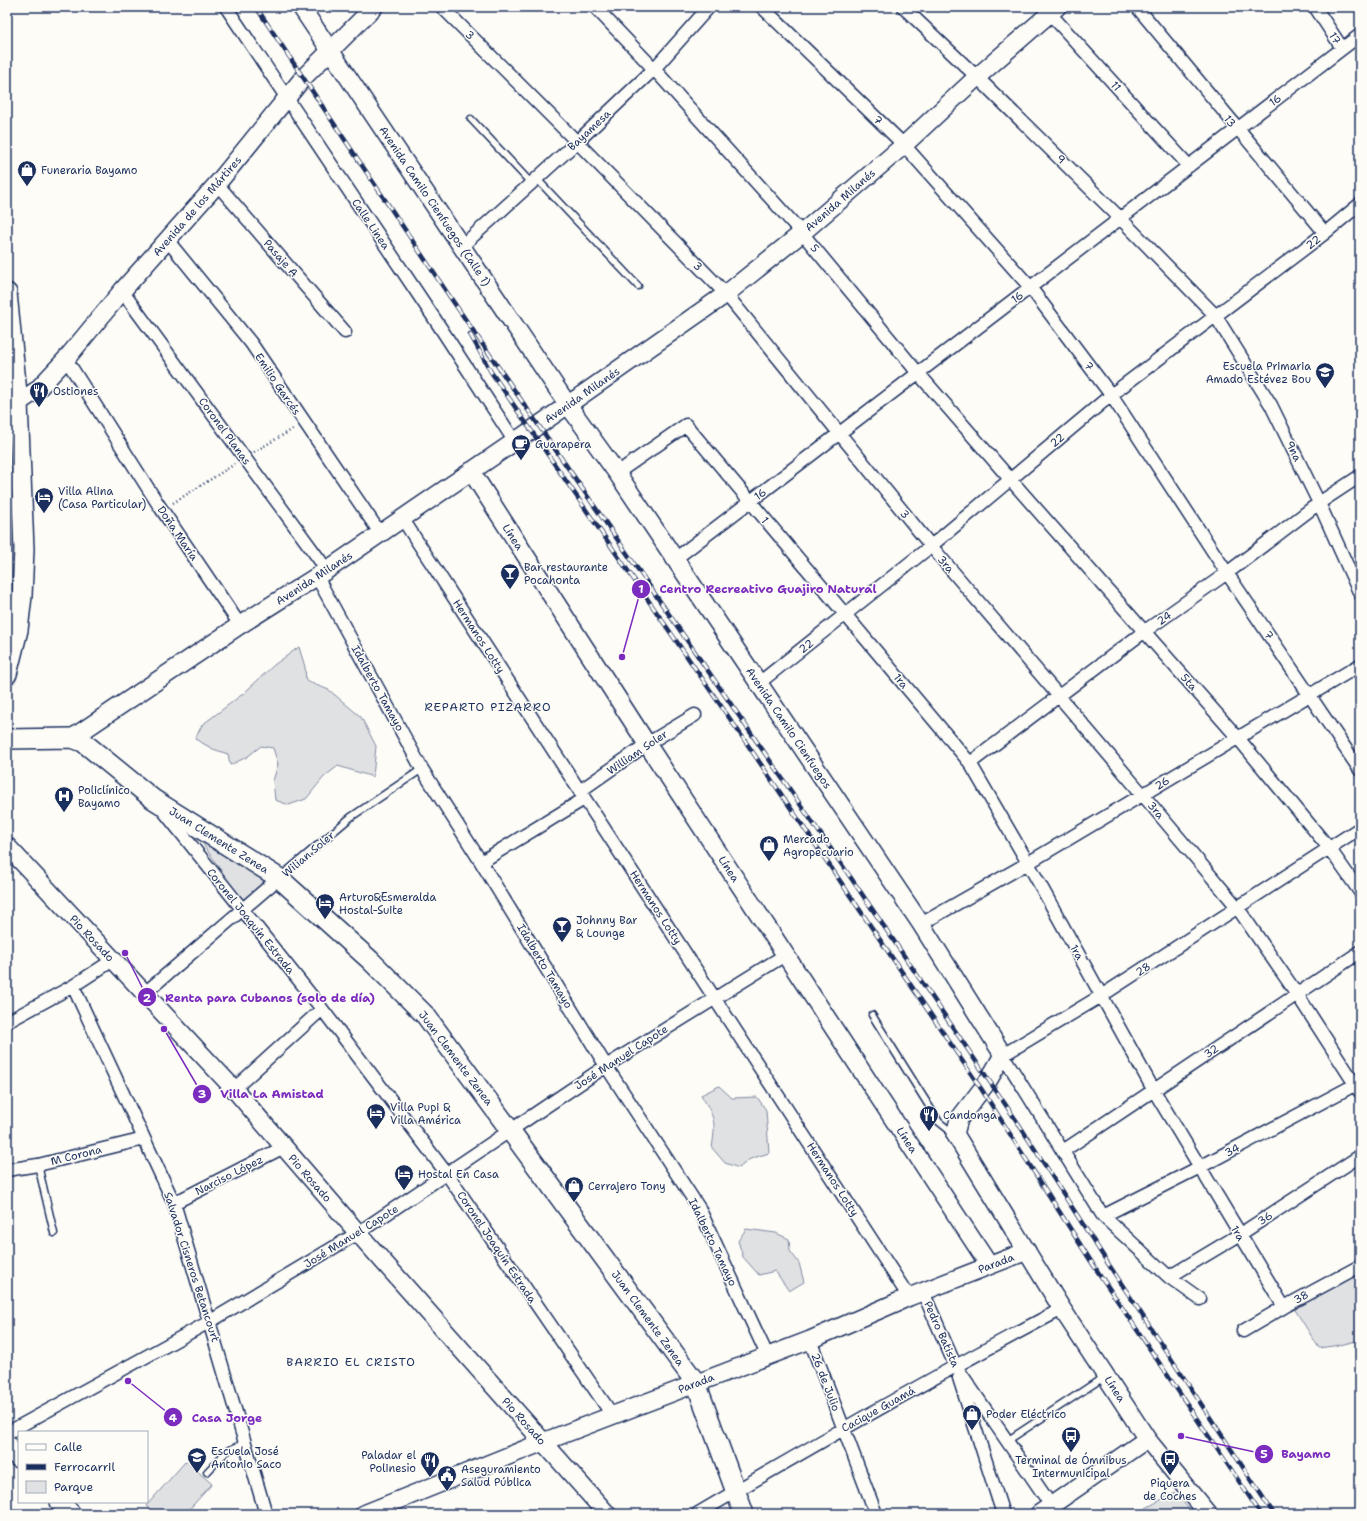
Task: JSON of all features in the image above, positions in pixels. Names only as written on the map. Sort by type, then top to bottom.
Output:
[{"type":"main road","points":[[7,293],[18,403],[24,549],[22,596],[18,630],[7,674]]},
{"type":"main road","name":"Juan Clemente Zenea","points":[[7,739],[72,738],[83,742],[153,799],[279,878],[365,955],[426,1016],[696,1383],[744,1514]]},
{"type":"main road","points":[[7,1445],[18,1457]]},
{"type":"main road","points":[[61,1503],[71,1514]]},
{"type":"street","name":"Calle Linea","points":[[226,7],[515,442]]},
{"type":"street","name":"Avenida Camilo Cienfuegos (Calle 1)","points":[[301,7],[568,405]]},
{"type":"street","name":"Avenida de los Mártires","points":[[18,403],[37,390],[66,359],[122,291],[218,184],[303,78],[374,7]]},
{"type":"street","name":"3","points":[[442,7],[726,294],[931,546]]},
{"type":"street","name":"5","points":[[595,7],[654,69],[802,233],[918,373],[1010,479]]},
{"type":"street","name":"Bayamesa","points":[[462,246],[577,142],[654,69],[709,7]]},
{"type":"street","name":"7","points":[[762,7],[904,145],[1030,288],[1111,395],[1227,573],[1360,770]]},
{"type":"street","name":"9","points":[[903,7],[977,77],[1120,218],[1214,315]]},
{"type":"street","name":"13","points":[[1137,7],[1325,233]]},
{"type":"street","name":"17","points":[[1315,7],[1342,48]]},
{"type":"street","name":"Avenida Milanés","points":[[72,738],[240,625],[322,574],[515,442],[726,294],[802,233],[904,145],[1050,9]]},
{"type":"street","name":"11","points":[[1050,9],[1188,166]]},
{"type":"street","name":"16","points":[[675,559],[1360,35]]},
{"type":"street","name":"Pasaje A","points":[[218,184],[345,332]]},
{"type":"street","name":"22","points":[[759,683],[931,546],[1111,395],[1214,315],[1325,233],[1360,204]]},
{"type":"street","name":"Emilio Garcés","points":[[168,241],[251,343],[380,533]]},
{"type":"street","name":"Coronel Planas","points":[[122,291],[322,574]]},
{"type":"street","name":"9na","points":[[1214,315],[1271,405],[1319,503],[1360,594]]},
{"type":"street","name":"Doña María","points":[[66,359],[158,504],[240,625]]},
{"type":"street","name":"Avenida Camilo Cienfuegos","points":[[568,405],[617,473],[921,924],[1003,1055]]},
{"type":"street","name":"1","points":[[617,473],[686,425],[845,615]]},
{"type":"street","name":"Línea","points":[[471,471],[647,744],[989,1265]]},
{"type":"street","name":"24","points":[[970,764],[1144,631],[1227,573],[1319,503],[1360,476]]},
{"type":"street","name":"5ta","points":[[1010,479],[1238,738],[1329,848],[1360,892]]},
{"type":"street","name":"Hermanos Lotty","points":[[402,518],[582,795],[916,1294]]},
{"type":"street","name":"3ra","points":[[931,546],[1237,907],[1359,1086]]},
{"type":"street","name":"Idalberto Tamayo","points":[[322,574],[422,769],[482,862],[606,1066],[699,1208],[768,1357]]},
{"type":"street","name":"1ra","points":[[845,615],[970,764],[1028,863],[1153,1089],[1239,1235],[1284,1307]]},
{"type":"street","name":"26","points":[[921,924],[1028,863],[1360,665]]},
{"type":"street","name":"William Soler","points":[[482,862],[582,795],[647,744],[695,715]]},
{"type":"street","name":"Coronel Joaquín Estrada","points":[[153,799],[322,1009],[447,1174],[613,1416]]},
{"type":"street","name":"28","points":[[955,1134],[959,1119],[988,1081],[1003,1055],[1101,996],[1360,828]]},
{"type":"street","name":"Pio Rosado","points":[[7,846],[234,1089],[358,1233],[607,1514]]},
{"type":"street","name":"Wilian Soler","points":[[145,993],[279,878]]},
{"type":"street","name":"32","points":[[1063,1151],[1153,1089],[1360,952]]},
{"type":"street","name":"José Manuel Capote","points":[[7,1433],[209,1322],[358,1233],[606,1066],[785,955]]},
{"type":"street","points":[[7,1022],[73,986],[113,960]]},
{"type":"street","name":"Salvador Cisneros Betancourt","points":[[73,986],[174,1202],[266,1514]]},
{"type":"street","points":[[234,1089],[322,1009]]},
{"type":"street","points":[[1003,1055],[1103,1216],[1169,1277],[1200,1299]]},
{"type":"street","name":"34","points":[[1103,1216],[1359,1086]]},
{"type":"street","name":"Línea","points":[[955,1134],[1062,1309],[1147,1439],[1208,1514]]},
{"type":"street","name":"M Corona","points":[[7,1170],[38,1165],[144,1139]]},
{"type":"street","name":"Narciso López","points":[[174,1202],[284,1147]]},
{"type":"street","name":"36","points":[[1169,1277],[1239,1235],[1360,1156]]},
{"type":"street","name":"Parada","points":[[364,1514],[393,1509],[543,1442],[768,1357],[916,1294],[1027,1251]]},
{"type":"street","name":"38","points":[[1243,1331],[1360,1266]]},
{"type":"street","name":"Pedro Batista","points":[[916,1294],[955,1365],[1007,1441],[1049,1511]]},
{"type":"street","name":"Cacique Guamá","points":[[697,1514],[843,1428],[955,1365],[1062,1309]]},
{"type":"street","name":"26 de Julio","points":[[810,1340],[876,1514]]},
{"type":"street","points":[[955,1365],[1003,1514]]},
{"type":"street","points":[[1049,1511],[1147,1439]]},
{"type":"lane","points":[[471,119],[534,180],[638,286]]},
{"type":"lane","name":"Wilian Soler","points":[[279,878],[351,817],[422,769]]},
{"type":"lane","points":[[872,1015],[939,1122],[955,1134]]},
{"type":"lane","points":[[38,1165],[54,1233]]},
{"type":"lane","points":[[1007,1441],[1106,1375]]},
{"type":"lane","points":[[207,1472],[227,1451],[245,1443]]},
{"type":"green space","points":[[299,647],[305,667],[306,681],[329,690],[361,717],[376,746],[373,777],[338,766],[324,777],[306,799],[289,805],[275,800],[273,781],[278,764],[273,748],[261,746],[247,757],[230,765],[228,754],[213,749],[195,739],[202,725],[244,693],[274,665]]},
{"type":"green space","points":[[198,837],[273,882],[245,905]]},
{"type":"green space","points":[[719,1086],[732,1098],[757,1097],[766,1110],[769,1153],[750,1159],[739,1168],[725,1163],[712,1148],[714,1125],[712,1115],[701,1095]]},
{"type":"green space","points":[[746,1229],[776,1233],[789,1239],[790,1251],[799,1263],[804,1282],[789,1291],[775,1271],[759,1275],[743,1257],[738,1241]]},
{"type":"green space","points":[[1360,1269],[1360,1340],[1319,1348],[1292,1305]]},
{"type":"green space","points":[[186,1461],[212,1484],[185,1514],[155,1514],[146,1506]]},
{"type":"green space","points":[[1175,1492],[1193,1514],[1150,1514],[1146,1508]]},
{"type":"railway","points":[[256,7],[450,297],[851,878],[1018,1123],[1109,1265],[1274,1514]]},
{"type":"railway","points":[[470,334],[491,372],[739,732],[982,1090],[1094,1266],[1261,1514]]},
{"type":"place","name":"Funeraria Bayamo","points":[[27,187]]},
{"type":"place","name":"Escuela Primaria Amado Estévez Bou","points":[[1325,389]]},
{"type":"place","name":"Ostiones","points":[[39,408]]},
{"type":"place","name":"Guarapera","points":[[521,461]]},
{"type":"place","name":"Villa Alina (Casa Particular)","points":[[44,514]]},
{"type":"place","name":"Bar restaurante Pocahonta","points":[[510,590]]},
{"type":"place","name":"Centro Recreativo Guajiro Natural","points":[[622,657]]},
{"type":"place","name":"Policlínico Bayamo","points":[[64,813]]},
{"type":"place","name":"Mercado Agropecuario","points":[[769,862]]},
{"type":"place","name":"Arturo&Esmeralda Hostal-Suite","points":[[325,920]]},
{"type":"place","name":"Johnny Bar & Lounge","points":[[562,943]]},
{"type":"place","name":"Renta para Cubanos (solo de día)","points":[[125,953]]},
{"type":"place","name":"Villa La Amistad","points":[[164,1029]]},
{"type":"place","name":"Villa Pupi & Villa América","points":[[376,1130]]},
{"type":"place","name":"Candonga","points":[[929,1132]]},
{"type":"place","name":"Hostal En Casa","points":[[404,1191]]},
{"type":"place","name":"Cerrajero Tony","points":[[574,1203]]},
{"type":"place","name":"Casa Jorge","points":[[128,1381]]},
{"type":"place","name":"Poder Eléctrico","points":[[972,1431]]},
{"type":"place","name":"Bayamo","points":[[1181,1436]]},
{"type":"place","name":"Terminal de Ómnibus Intermunicipal","points":[[1071,1453]]},
{"type":"place","name":"Escuela José Antonio Saco","points":[[197,1474]]},
{"type":"place","name":"Piquera de Coches","points":[[1170,1476]]},
{"type":"place","name":"Paladar el Polinesio","points":[[430,1478]]},
{"type":"place","name":"Aseguramiento Salud Pública","points":[[447,1492]]},
{"type":"district","name":"REPARTO PIZARRO","points":[[488,707]]},
{"type":"district","name":"BARRIO EL CRISTO","points":[[351,1362]]}]
